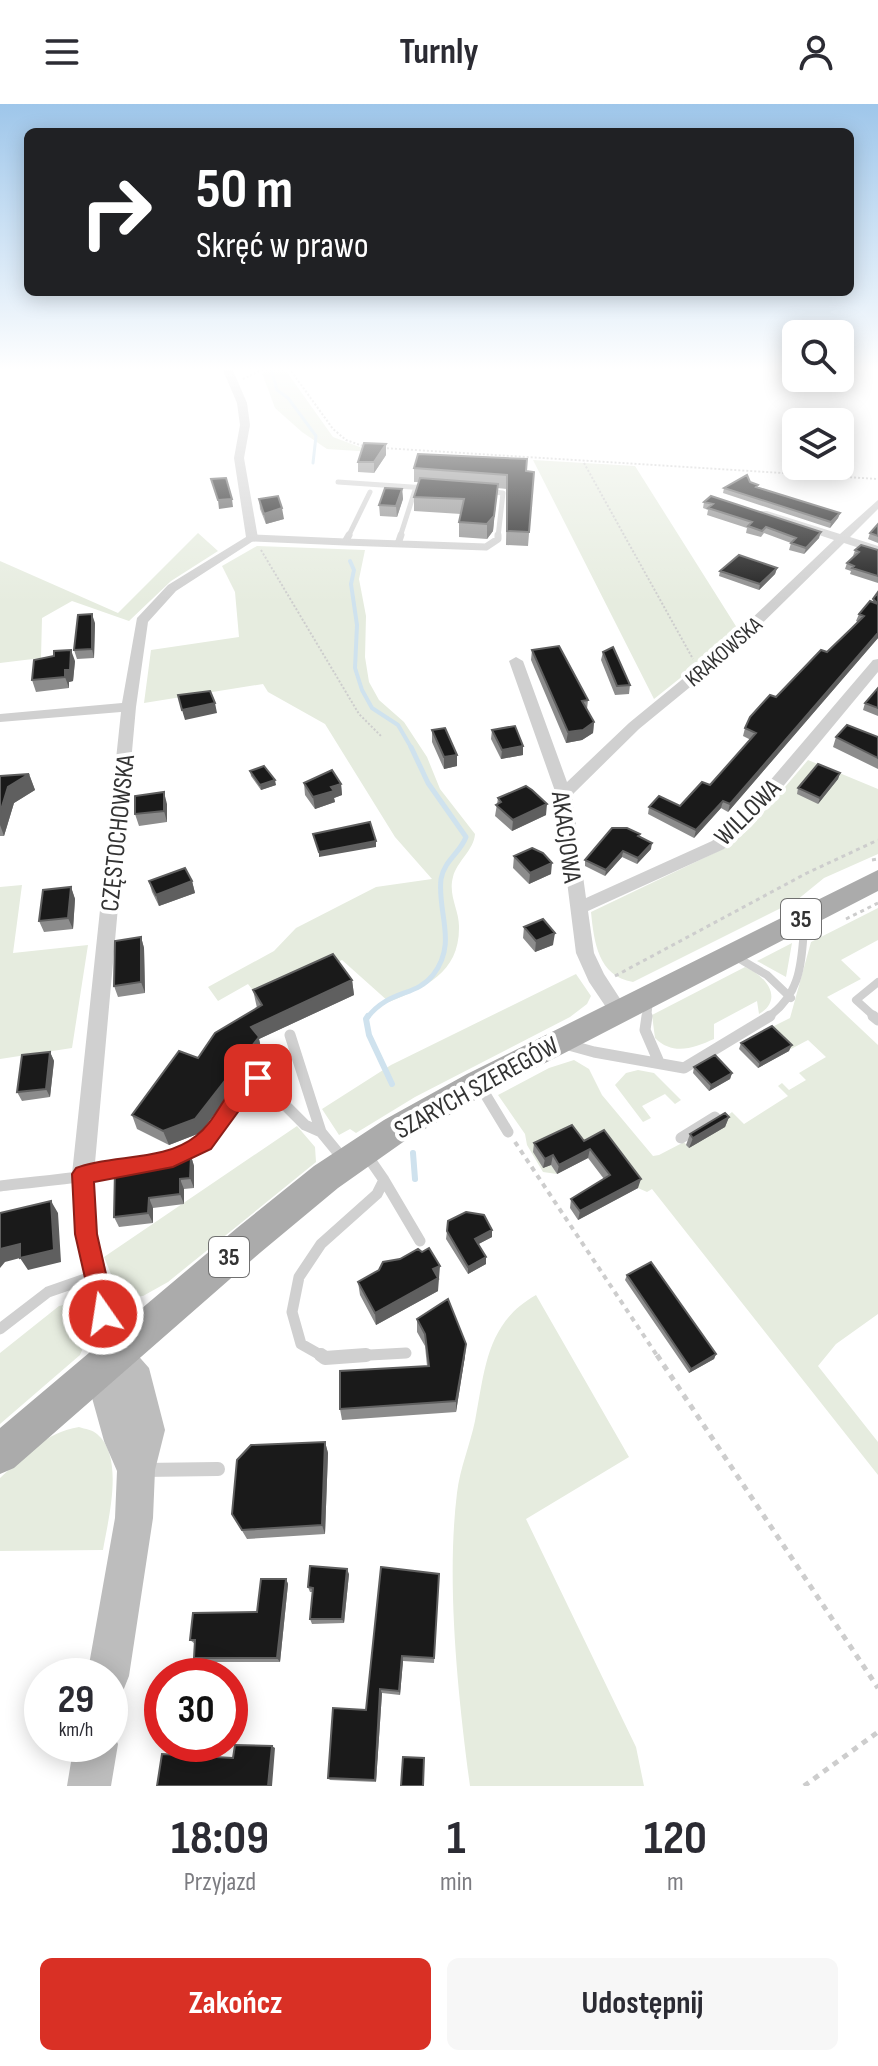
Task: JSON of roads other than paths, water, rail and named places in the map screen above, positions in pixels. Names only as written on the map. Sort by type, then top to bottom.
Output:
[{"type":"main road","name":"SZARYCH SZEREGÓW","points":[[115,1355],[249,1240],[355,1156],[478,1083],[805,917],[875,870]]},
{"type":"main road","name":"35","points":[[0,1454],[115,1355]]},
{"type":"street","points":[[241,446],[242,488],[256,538]]},
{"type":"street","name":"KRAKOWSKA","points":[[564,794],[634,726],[704,669],[844,539],[878,503]]},
{"type":"street","points":[[743,507],[878,550]]},
{"type":"street","name":"CZĘSTOCHOWSKA","points":[[115,1355],[86,1234],[83,1174],[129,707],[142,621],[172,588],[256,538]]},
{"type":"street","name":"AKACJOWA","points":[[516,661],[564,794],[585,953],[619,1011]]},
{"type":"street","name":"WILLOWA","points":[[577,909],[718,845],[745,821],[878,663]]},
{"type":"street","points":[[0,718],[129,707]]},
{"type":"street","points":[[111,1658],[134,1518],[136,1470],[122,1441],[107,1387],[115,1355]]},
{"type":"street","points":[[89,1786],[93,1762]]},
{"type":"lane","points":[[338,482],[430,488]]},
{"type":"lane","points":[[398,544],[416,487]]},
{"type":"lane","points":[[256,538],[486,547],[498,539],[503,493],[470,490]]},
{"type":"lane","points":[[345,542],[370,492]]},
{"type":"lane","points":[[558,1042],[581,1051],[658,1060],[684,1068],[714,1053],[722,1044],[773,1015],[791,998],[805,917]]},
{"type":"lane","points":[[730,953],[767,975],[791,998]]},
{"type":"lane","points":[[878,982],[856,1000],[878,1020]]},
{"type":"lane","points":[[652,994],[646,1007],[645,1030],[658,1060]]},
{"type":"lane","points":[[290,1035],[321,1132]]},
{"type":"lane","points":[[0,1186],[173,1158],[204,1143],[247,1084],[258,1078],[305,1125],[321,1132],[384,1180],[420,1241]]},
{"type":"lane","points":[[478,1083],[508,1132]]},
{"type":"lane","points":[[681,1138],[715,1117]]},
{"type":"lane","points":[[384,1180],[377,1194],[321,1244],[299,1277],[292,1312],[301,1344],[325,1358],[406,1353]]},
{"type":"lane","points":[[0,1329],[48,1292],[94,1276]]},
{"type":"lane","points":[[136,1470],[218,1469]]},
{"type":"waterway","points":[[313,463],[315,446]]},
{"type":"waterway","points":[[350,561],[354,570],[351,584],[357,625],[355,668],[362,690],[372,708],[398,725],[412,748]]},
{"type":"waterway","points":[[367,1018],[384,1002],[426,982],[440,963],[445,940],[441,879],[445,867],[466,837],[428,783],[412,748]]},
{"type":"waterway","points":[[368,1016],[369,1035],[392,1084]]},
{"type":"waterway","points":[[413,1153],[415,1179]]}]
